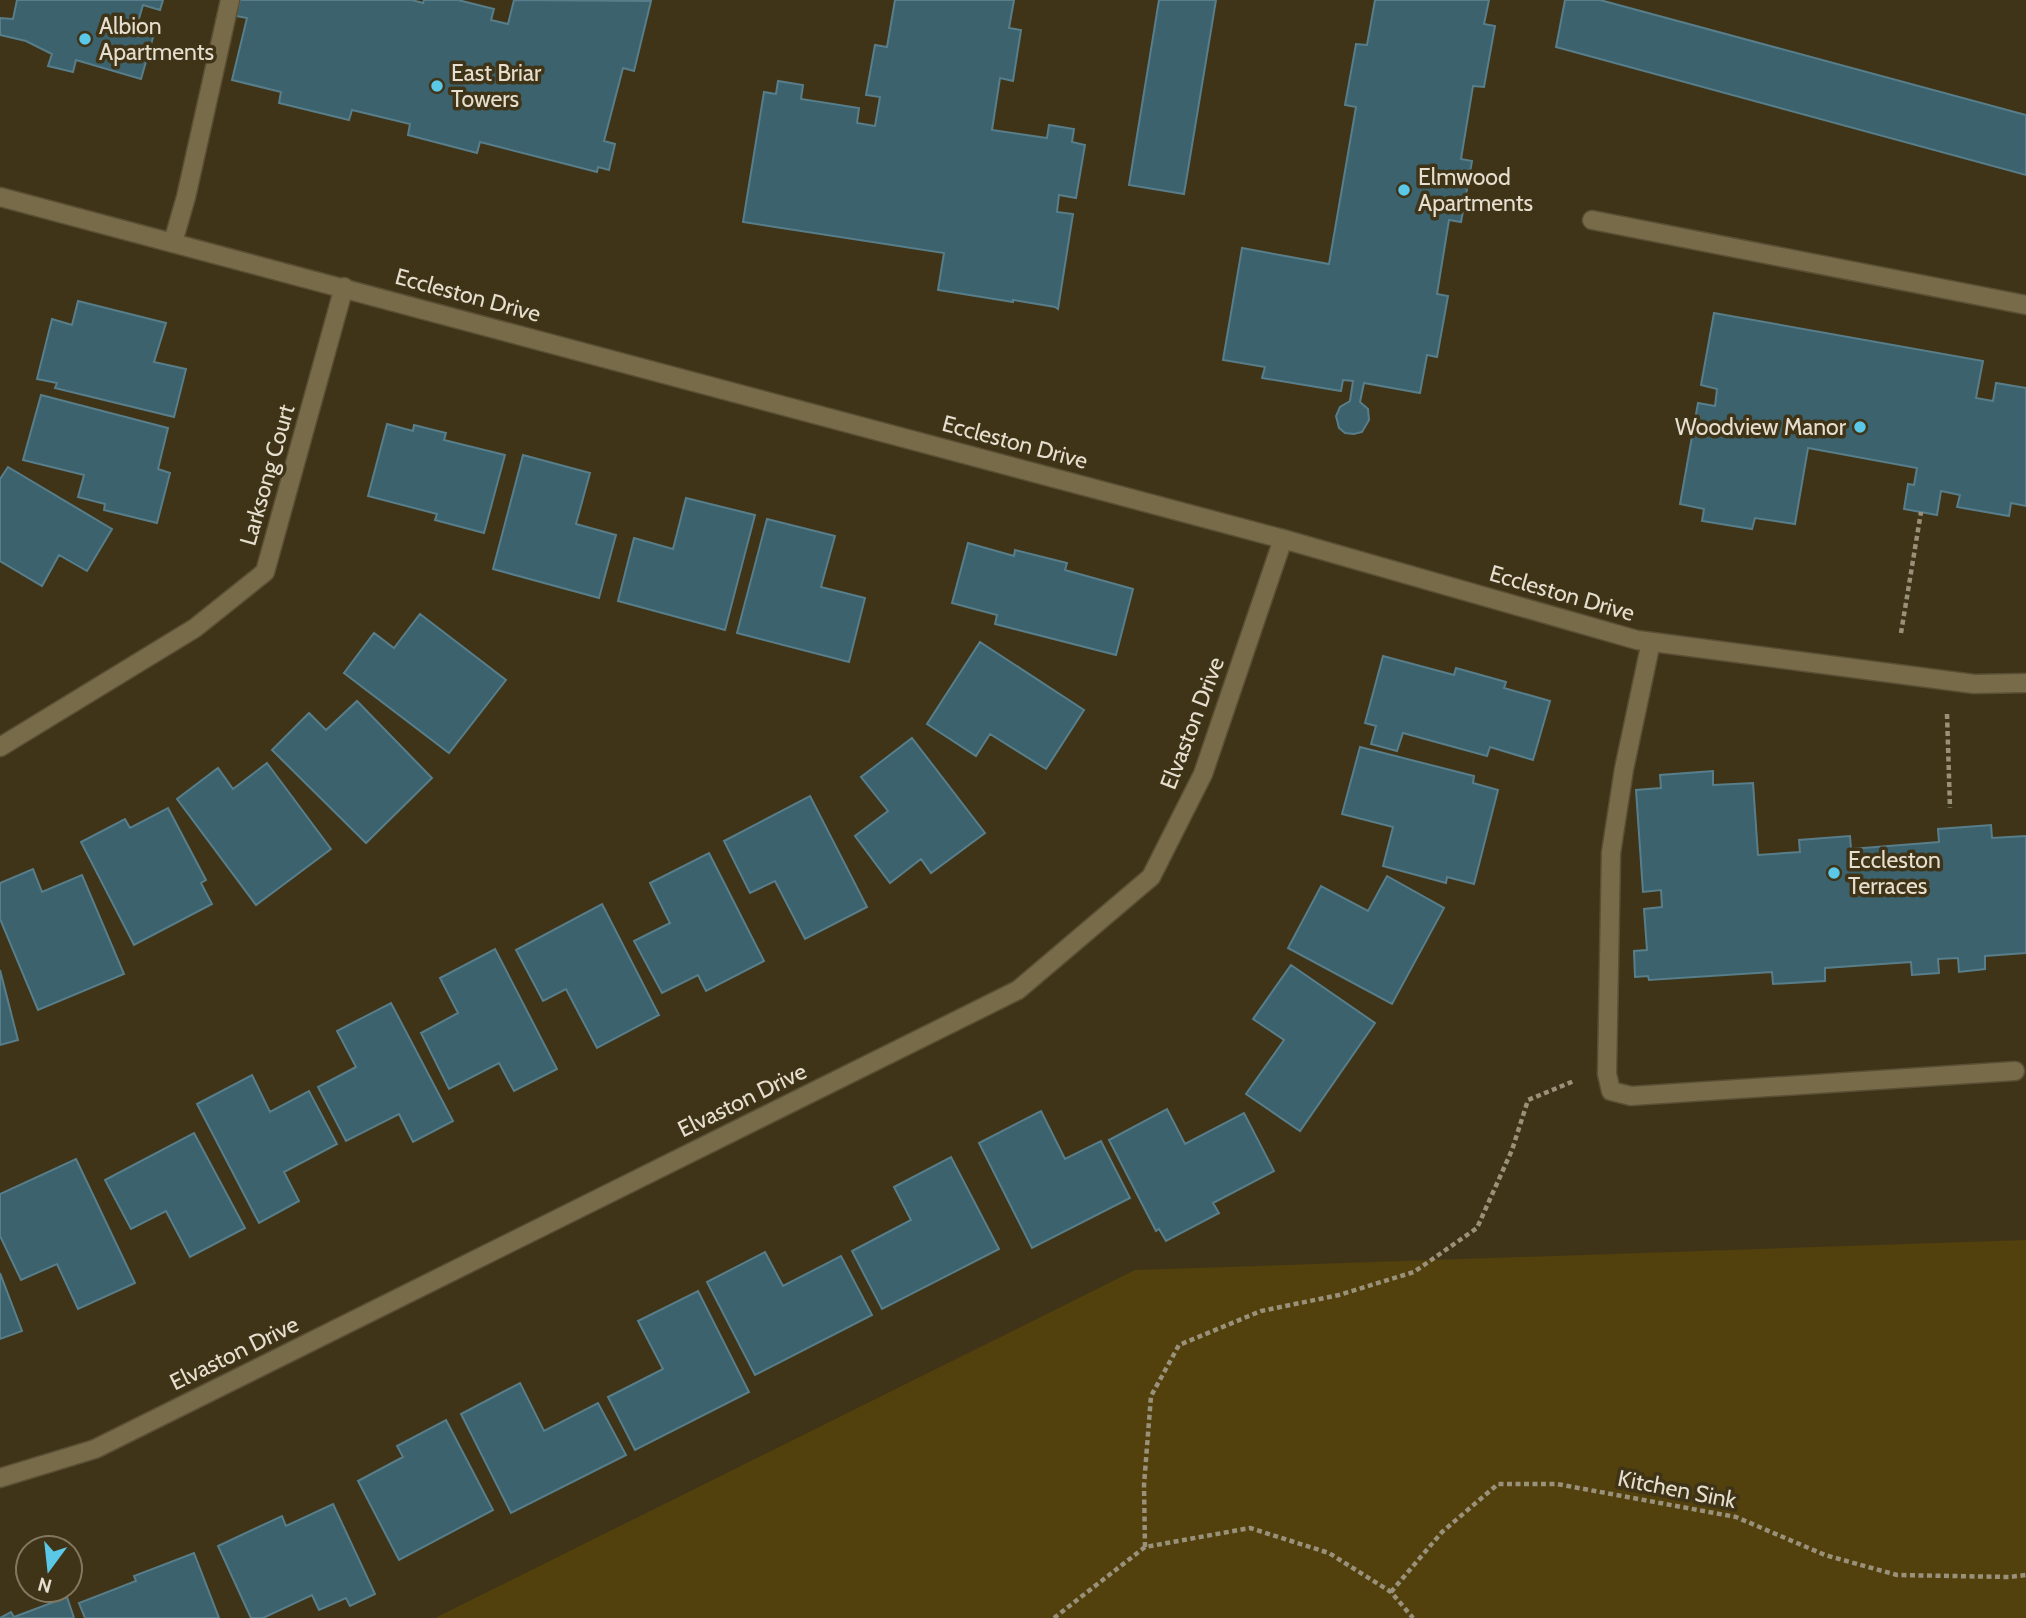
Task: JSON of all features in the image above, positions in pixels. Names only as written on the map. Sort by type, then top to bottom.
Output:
[{"type":"street","points":[[173,242],[186,197],[230,0]]},
{"type":"street","name":"Eccleston Drive","points":[[0,197],[1283,539],[1614,634],[1651,642],[1974,684],[2026,683]]},
{"type":"street","points":[[1592,220],[2026,305]]},
{"type":"street","name":"Larksong Court","points":[[0,747],[195,628],[265,572],[344,287]]},
{"type":"street","name":"Elvaston Drive","points":[[0,1478],[96,1449],[1018,990],[1151,877],[1203,774],[1283,539]]},
{"type":"street","points":[[1651,642],[1624,769],[1611,853],[1608,1066],[1611,1091],[1631,1096],[2015,1071]]},
{"type":"path","points":[[1901,633],[1921,512]]},
{"type":"path","points":[[1945,680],[1950,808]]},
{"type":"path","points":[[1145,1547],[1144,1485],[1151,1396],[1179,1346],[1261,1311],[1339,1295],[1414,1272],[1476,1228],[1512,1150],[1528,1100],[1608,1066]]},
{"type":"path","name":"Kitchen Sink","points":[[1391,1592],[1442,1532],[1498,1484],[1557,1484],[1737,1517],[1825,1555],[1897,1575],[2026,1575]]},
{"type":"path","points":[[1054,1618],[1145,1547],[1250,1528],[1329,1553],[1391,1592],[1413,1618]]},
{"type":"shaded area","points":[[2026,1240],[2026,1618],[435,1618],[1135,1270]]},
{"type":"building","name":"Albion Apartments","points":[[17,0],[163,0],[160,10],[143,5],[138,22],[156,27],[141,79],[76,60],[73,72],[48,66],[52,54],[26,41],[0,35],[0,18],[13,19]]},
{"type":"building","name":"East Briar Towers","points":[[240,0],[412,0],[423,3],[424,0],[458,0],[494,9],[491,20],[508,24],[514,0],[651,1],[634,71],[623,68],[604,141],[615,144],[609,170],[598,167],[597,172],[480,142],[477,153],[408,135],[410,124],[352,110],[349,120],[279,103],[281,92],[232,80],[247,18],[236,16]]},
{"type":"building","points":[[895,0],[1014,0],[1009,28],[1021,30],[1013,81],[1000,78],[992,130],[1047,138],[1049,125],[1074,129],[1072,142],[1085,145],[1076,198],[1059,195],[1057,212],[1073,214],[1058,309],[938,290],[944,253],[743,222],[764,92],[776,94],[778,81],[803,85],[801,99],[859,108],[857,123],[875,126],[880,97],[866,95],[875,45],[887,47]]},
{"type":"building","points":[[1159,0],[1216,0],[1184,194],[1129,185]]},
{"type":"building","name":"Elmwood Apartments","points":[[1375,0],[1489,0],[1484,24],[1495,26],[1484,87],[1473,86],[1461,159],[1472,161],[1461,222],[1449,220],[1437,294],[1448,296],[1437,357],[1427,355],[1420,393],[1364,383],[1360,402],[1368,409],[1369,420],[1362,432],[1354,434],[1345,433],[1339,428],[1336,416],[1340,407],[1350,401],[1353,381],[1343,380],[1341,391],[1262,378],[1265,367],[1223,360],[1242,248],[1329,264],[1356,107],[1345,105],[1356,44],[1367,45]]},
{"type":"building","points":[[1565,0],[1600,0],[2026,115],[2026,175],[1556,47]]},
{"type":"building","points":[[78,301],[166,323],[154,362],[186,369],[174,417],[55,388],[57,383],[37,379],[52,319],[72,325]]},
{"type":"building","name":"Woodview Manor","points":[[1714,313],[1983,361],[1976,398],[1993,401],[1996,383],[2026,388],[2026,506],[2011,503],[2009,516],[1957,507],[1960,495],[1941,491],[1937,515],[1904,509],[1908,484],[1914,485],[1917,468],[1808,448],[1795,524],[1755,518],[1752,529],[1702,521],[1704,509],[1680,504],[1698,403],[1715,406],[1717,389],[1701,385]]},
{"type":"building","points":[[41,395],[168,428],[158,469],[170,473],[157,523],[104,510],[105,504],[78,497],[84,475],[23,460]]},
{"type":"building","points":[[387,424],[413,431],[414,425],[446,433],[444,440],[505,455],[484,533],[435,520],[437,514],[368,496]]},
{"type":"building","points":[[523,455],[590,473],[576,524],[616,535],[599,598],[493,569]]},
{"type":"building","points":[[8,467],[112,529],[87,571],[59,555],[42,586],[0,561],[0,479]]},
{"type":"building","points":[[686,498],[755,515],[725,630],[618,601],[634,538],[673,549]]},
{"type":"building","points":[[767,519],[835,536],[821,587],[865,598],[849,662],[737,633]]},
{"type":"building","points":[[968,543],[1014,556],[1015,550],[1067,563],[1065,570],[1133,589],[1116,655],[995,624],[997,615],[952,603]]},
{"type":"building","points":[[420,614],[506,680],[449,753],[344,673],[374,633],[394,648]]},
{"type":"building","points":[[980,642],[1084,710],[1046,769],[990,734],[976,756],[927,724]]},
{"type":"building","points":[[1383,656],[1454,675],[1456,668],[1506,682],[1504,688],[1550,701],[1533,760],[1490,747],[1487,756],[1403,733],[1397,751],[1371,744],[1376,726],[1365,723]]},
{"type":"building","points":[[357,701],[432,778],[366,843],[272,750],[309,713],[326,730]]},
{"type":"building","points":[[912,738],[985,833],[931,873],[921,859],[890,883],[855,836],[888,811],[861,777]]},
{"type":"building","points":[[1360,747],[1474,776],[1473,783],[1498,790],[1474,884],[1447,877],[1446,883],[1383,866],[1393,827],[1342,814]]},
{"type":"building","points":[[267,763],[331,849],[256,905],[177,799],[218,768],[233,789]]},
{"type":"building","name":"Eccleston Terraces","points":[[1713,771],[1713,785],[1753,783],[1758,855],[1800,852],[1799,840],[1850,836],[1851,849],[1939,842],[1938,829],[1991,825],[1992,838],[2026,836],[2026,953],[1985,956],[1985,969],[1959,972],[1958,958],[1938,959],[1939,973],[1912,975],[1911,962],[1825,968],[1825,981],[1773,984],[1772,972],[1649,980],[1648,976],[1635,977],[1634,951],[1647,950],[1644,909],[1662,907],[1661,890],[1643,892],[1636,790],[1661,788],[1660,775]]},
{"type":"building","points":[[810,796],[867,907],[805,939],[775,881],[750,893],[724,841]]},
{"type":"building","points":[[168,808],[206,880],[201,883],[212,904],[134,945],[81,842],[125,819],[130,828]]},
{"type":"building","points":[[709,853],[764,961],[706,991],[698,975],[662,993],[634,941],[670,923],[650,883]]},
{"type":"building","points":[[33,869],[42,892],[82,875],[124,974],[38,1010],[0,919],[0,883]]},
{"type":"building","points":[[1387,876],[1444,908],[1392,1004],[1288,948],[1321,886],[1368,911]]},
{"type":"building","points":[[602,904],[659,1015],[597,1048],[566,989],[543,1001],[516,950]]},
{"type":"building","points":[[495,949],[557,1069],[514,1091],[499,1063],[449,1089],[421,1033],[458,1013],[440,978]]},
{"type":"building","points":[[1291,965],[1375,1023],[1300,1131],[1246,1094],[1284,1040],[1253,1019]]},
{"type":"building","points":[[0,970],[18,1040],[0,1045]]},
{"type":"building","points":[[391,1003],[453,1121],[413,1142],[399,1114],[346,1141],[318,1087],[356,1067],[337,1031]]},
{"type":"building","points":[[252,1075],[270,1112],[309,1091],[337,1144],[284,1172],[299,1201],[259,1223],[197,1104]]},
{"type":"building","points":[[1167,1109],[1185,1144],[1244,1113],[1274,1171],[1213,1203],[1219,1213],[1166,1241],[1159,1229],[1156,1231],[1109,1140]]},
{"type":"building","points":[[1041,1111],[1065,1159],[1101,1141],[1130,1198],[1032,1248],[979,1143]]},
{"type":"building","points":[[194,1133],[245,1228],[190,1257],[166,1211],[131,1229],[105,1180]]},
{"type":"building","points":[[951,1157],[999,1249],[882,1309],[852,1251],[911,1220],[894,1187]]},
{"type":"building","points":[[76,1159],[135,1283],[78,1309],[57,1264],[21,1280],[0,1236],[0,1194]]},
{"type":"building","points":[[765,1252],[783,1286],[841,1256],[872,1315],[755,1375],[707,1282]]},
{"type":"building","points":[[0,1273],[22,1331],[0,1339]]},
{"type":"building","points":[[698,1291],[749,1392],[635,1450],[608,1397],[663,1369],[638,1321]]},
{"type":"building","points":[[520,1383],[544,1431],[598,1403],[626,1455],[511,1513],[461,1414]]},
{"type":"building","points":[[446,1420],[493,1510],[399,1560],[358,1481],[403,1457],[397,1446]]},
{"type":"building","points":[[333,1504],[375,1594],[350,1606],[346,1598],[319,1610],[312,1595],[263,1618],[251,1618],[218,1546],[282,1516],[286,1526]]},
{"type":"building","points":[[194,1553],[219,1618],[85,1618],[79,1604],[136,1581],[134,1576]]},
{"type":"building","points":[[48,1604],[69,1604],[74,1618],[0,1618],[11,1612],[14,1617]]},
{"type":"place","name":"Albion Apartments","points":[[85,39]]},
{"type":"place","name":"East Briar Towers","points":[[437,86]]},
{"type":"place","name":"Elmwood Apartments","points":[[1404,190]]},
{"type":"place","name":"Woodview Manor","points":[[1860,427]]},
{"type":"place","name":"Eccleston Terraces","points":[[1834,873]]}]
